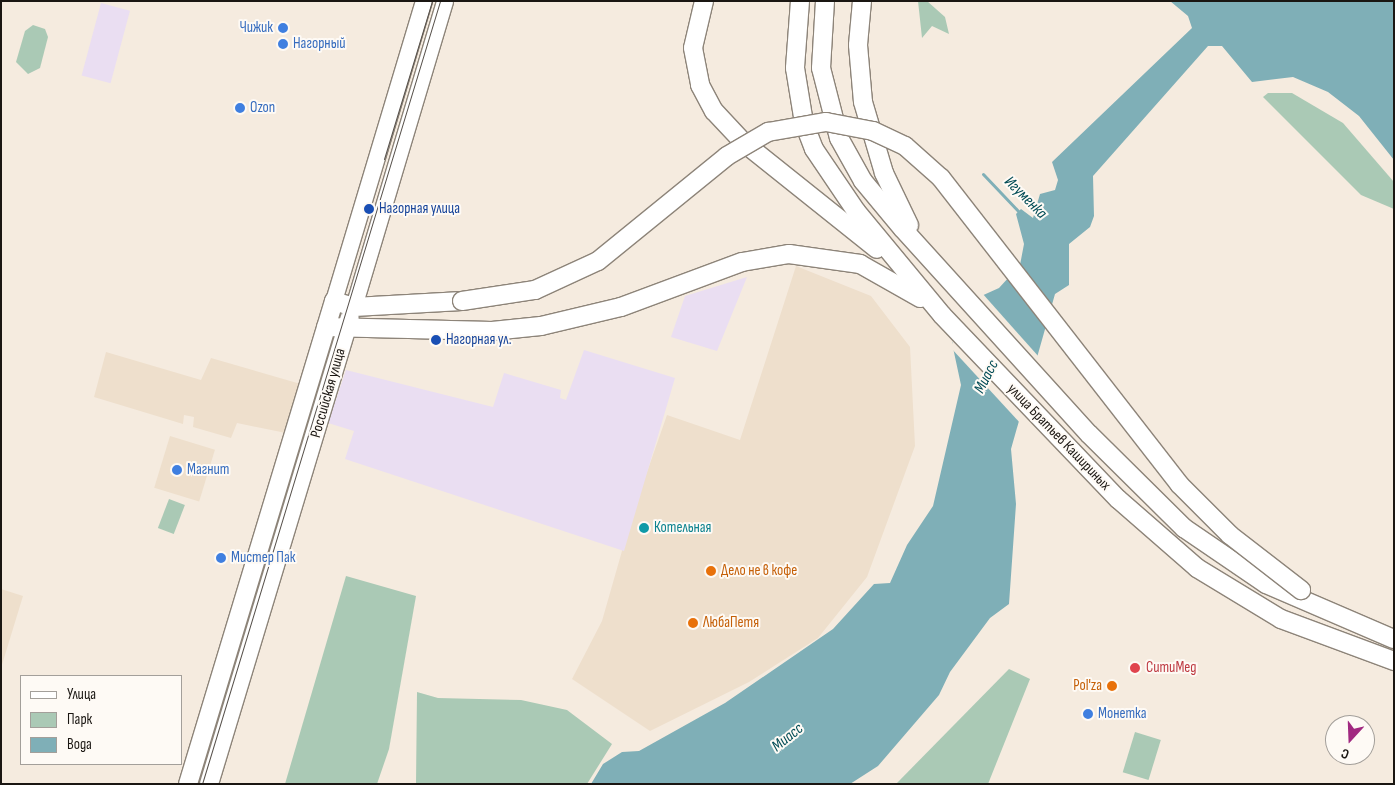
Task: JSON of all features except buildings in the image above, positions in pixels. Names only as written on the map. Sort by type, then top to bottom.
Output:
[{"type":"main road","name":"Российская улица","points":[[188,784],[424,1]]},
{"type":"main road","name":"Российская улица","points":[[209,784],[445,1]]},
{"type":"main road","points":[[704,1],[693,36],[700,85],[714,111],[743,142],[910,276]]},
{"type":"main road","name":"улица Братьев Кашириных","points":[[800,1],[795,68],[804,123],[814,149],[910,276],[942,315],[1142,523],[1225,588],[1280,619],[1394,661]]},
{"type":"main road","name":"улица Братьев Кашириных","points":[[825,1],[821,68],[839,138],[869,189],[1158,504],[1212,549],[1296,594]]},
{"type":"main road","points":[[862,1],[858,66],[874,147],[900,210],[936,264]]},
{"type":"main road","points":[[402,74],[421,79]]},
{"type":"main road","points":[[334,302],[354,307],[462,301],[535,290],[598,261],[727,156],[768,132],[820,122],[873,131],[905,146],[941,178],[1178,484],[1230,535],[1296,594],[1349,624],[1394,639]]},
{"type":"main road","points":[[326,327],[408,326],[492,331],[553,324],[621,307],[742,262],[789,254],[860,264],[942,315]]},
{"type":"shaded area","points":[[101,3],[130,11],[111,83],[82,75]]},
{"type":"shaded area","points":[[796,266],[871,296],[910,347],[915,446],[867,577],[818,638],[749,682],[650,731],[572,679],[602,621],[634,509],[667,415],[740,440]]},
{"type":"shaded area","points":[[747,277],[717,351],[671,337],[685,296]]},
{"type":"shaded area","points":[[584,350],[675,378],[624,551],[345,459],[354,431],[328,423],[346,370],[493,407],[504,373],[561,390],[560,398],[566,400]]},
{"type":"shaded area","points":[[106,352],[201,380],[211,358],[304,385],[286,433],[237,423],[231,438],[193,427],[194,417],[184,415],[183,424],[94,397]]},
{"type":"shaded area","points":[[170,436],[215,450],[199,501],[154,488]]},
{"type":"shaded area","points":[[1,589],[23,596],[1,668]]},
{"type":"green space","points":[[918,1],[927,1],[945,17],[949,34],[932,26],[922,38]]},
{"type":"green space","points":[[33,25],[45,29],[48,37],[40,68],[28,74],[16,62],[25,31]]},
{"type":"green space","points":[[1268,93],[1292,93],[1343,123],[1394,182],[1394,209],[1361,195],[1263,97]]},
{"type":"green space","points":[[169,499],[185,505],[174,534],[158,528]]},
{"type":"green space","points":[[346,576],[416,596],[389,749],[377,784],[285,784]]},
{"type":"green space","points":[[1009,669],[1030,679],[988,784],[896,784]]},
{"type":"green space","points":[[417,692],[438,698],[521,700],[567,710],[612,744],[587,784],[416,784]]},
{"type":"green space","points":[[1135,732],[1161,740],[1149,780],[1123,772]]},
{"type":"water","name":"Миасс","points":[[1170,1],[1394,1],[1394,160],[1359,116],[1328,92],[1293,77],[1252,82],[1222,46],[1208,46],[1093,176],[1094,216],[1090,227],[1069,244],[1069,285],[1055,294],[1011,449],[1016,504],[1009,604],[990,618],[950,672],[939,695],[878,766],[850,784],[591,784],[603,764],[622,752],[639,751],[725,703],[833,629],[874,584],[890,583],[907,545],[933,506],[961,385],[952,343],[979,297],[999,288],[1020,265],[1024,244],[1016,214],[1021,209],[1033,218],[1040,194],[1055,190],[1058,180],[1052,162],[1192,28],[1188,16]]},
{"type":"pier","points":[[982,293],[1039,357],[1021,424],[951,348],[961,308]]},
{"type":"waterway","name":"Игуменка","points":[[983,174],[1020,213]]},
{"type":"tram line","points":[[384,159],[432,1]]},
{"type":"tram line","points":[[202,784],[440,1]]},
{"type":"place","name":"Чижик","points":[[283,28]]},
{"type":"place","name":"Нагорный","points":[[283,44]]},
{"type":"place","name":"Ozon","points":[[240,108]]},
{"type":"place","name":"Нагорная улица","points":[[369,209]]},
{"type":"place","name":"Нагорная ул.","points":[[436,340]]},
{"type":"place","name":"Магнит","points":[[177,470]]},
{"type":"place","name":"Котельная","points":[[644,528]]},
{"type":"place","name":"Мистер Пак","points":[[221,558]]},
{"type":"place","name":"Дело не в кофе","points":[[711,571]]},
{"type":"place","name":"ЛюбаПетя","points":[[693,623]]},
{"type":"place","name":"СитиМед","points":[[1135,668]]},
{"type":"place","name":"Pol'za","points":[[1112,686]]},
{"type":"place","name":"Монетка","points":[[1088,714]]}]
